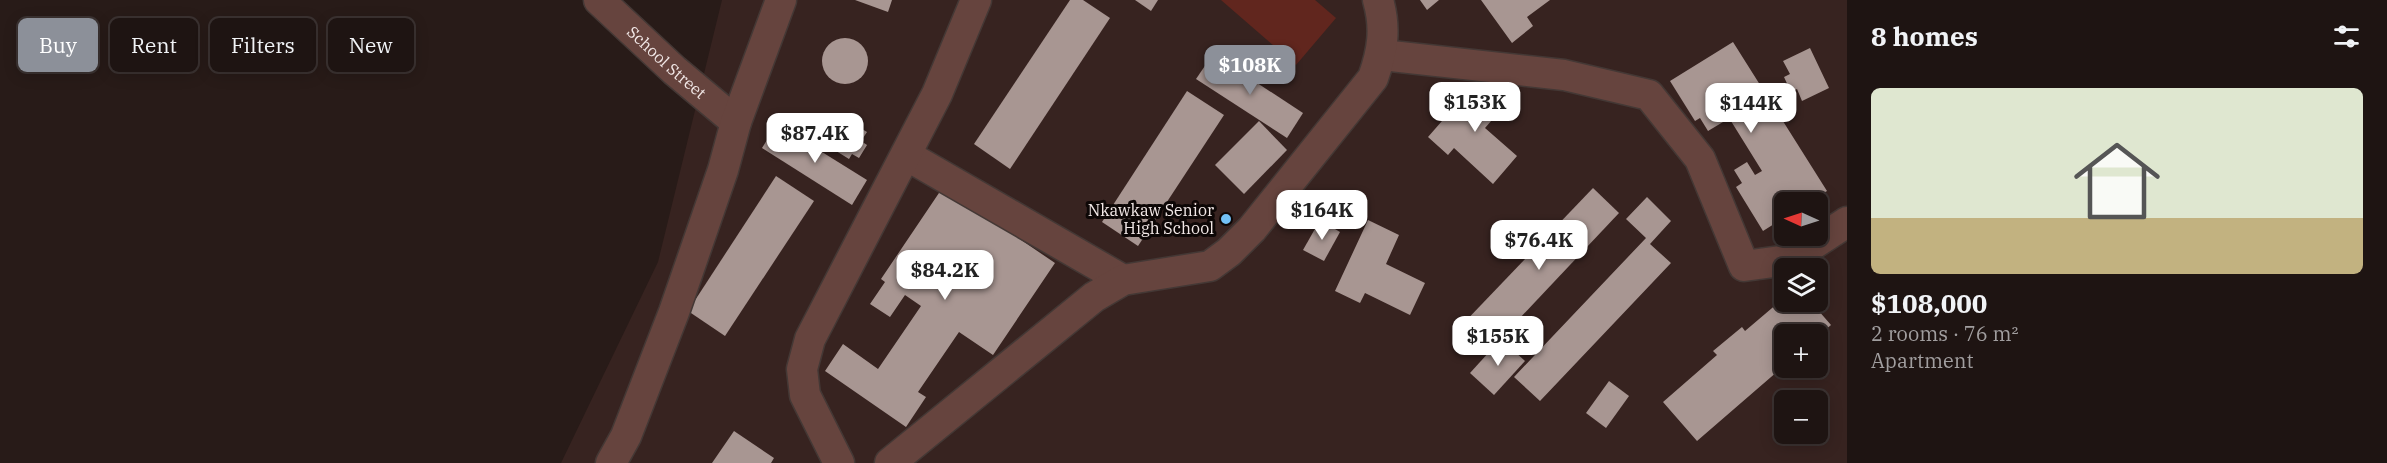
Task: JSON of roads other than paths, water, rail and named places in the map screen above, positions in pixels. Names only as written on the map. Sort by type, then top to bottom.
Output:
[{"type":"street","name":"School Street","points":[[599,0],[674,70],[736,122]]},
{"type":"street","points":[[611,463],[626,435],[674,312],[723,170],[736,122],[781,0]]},
{"type":"street","points":[[840,463],[805,395],[802,369],[810,339],[937,94],[976,0]]},
{"type":"street","points":[[890,463],[1094,297],[1124,280],[1210,266],[1229,252],[1252,229],[1373,78],[1382,55],[1384,22],[1378,0]]},
{"type":"street","points":[[1382,55],[1564,75],[1649,95],[1700,159],[1744,266],[1789,260],[1847,222]]},
{"type":"street","points":[[906,155],[1124,280]]},
{"type":"place","name":"Nkawkaw Senior High School","points":[[1226,219]]}]
